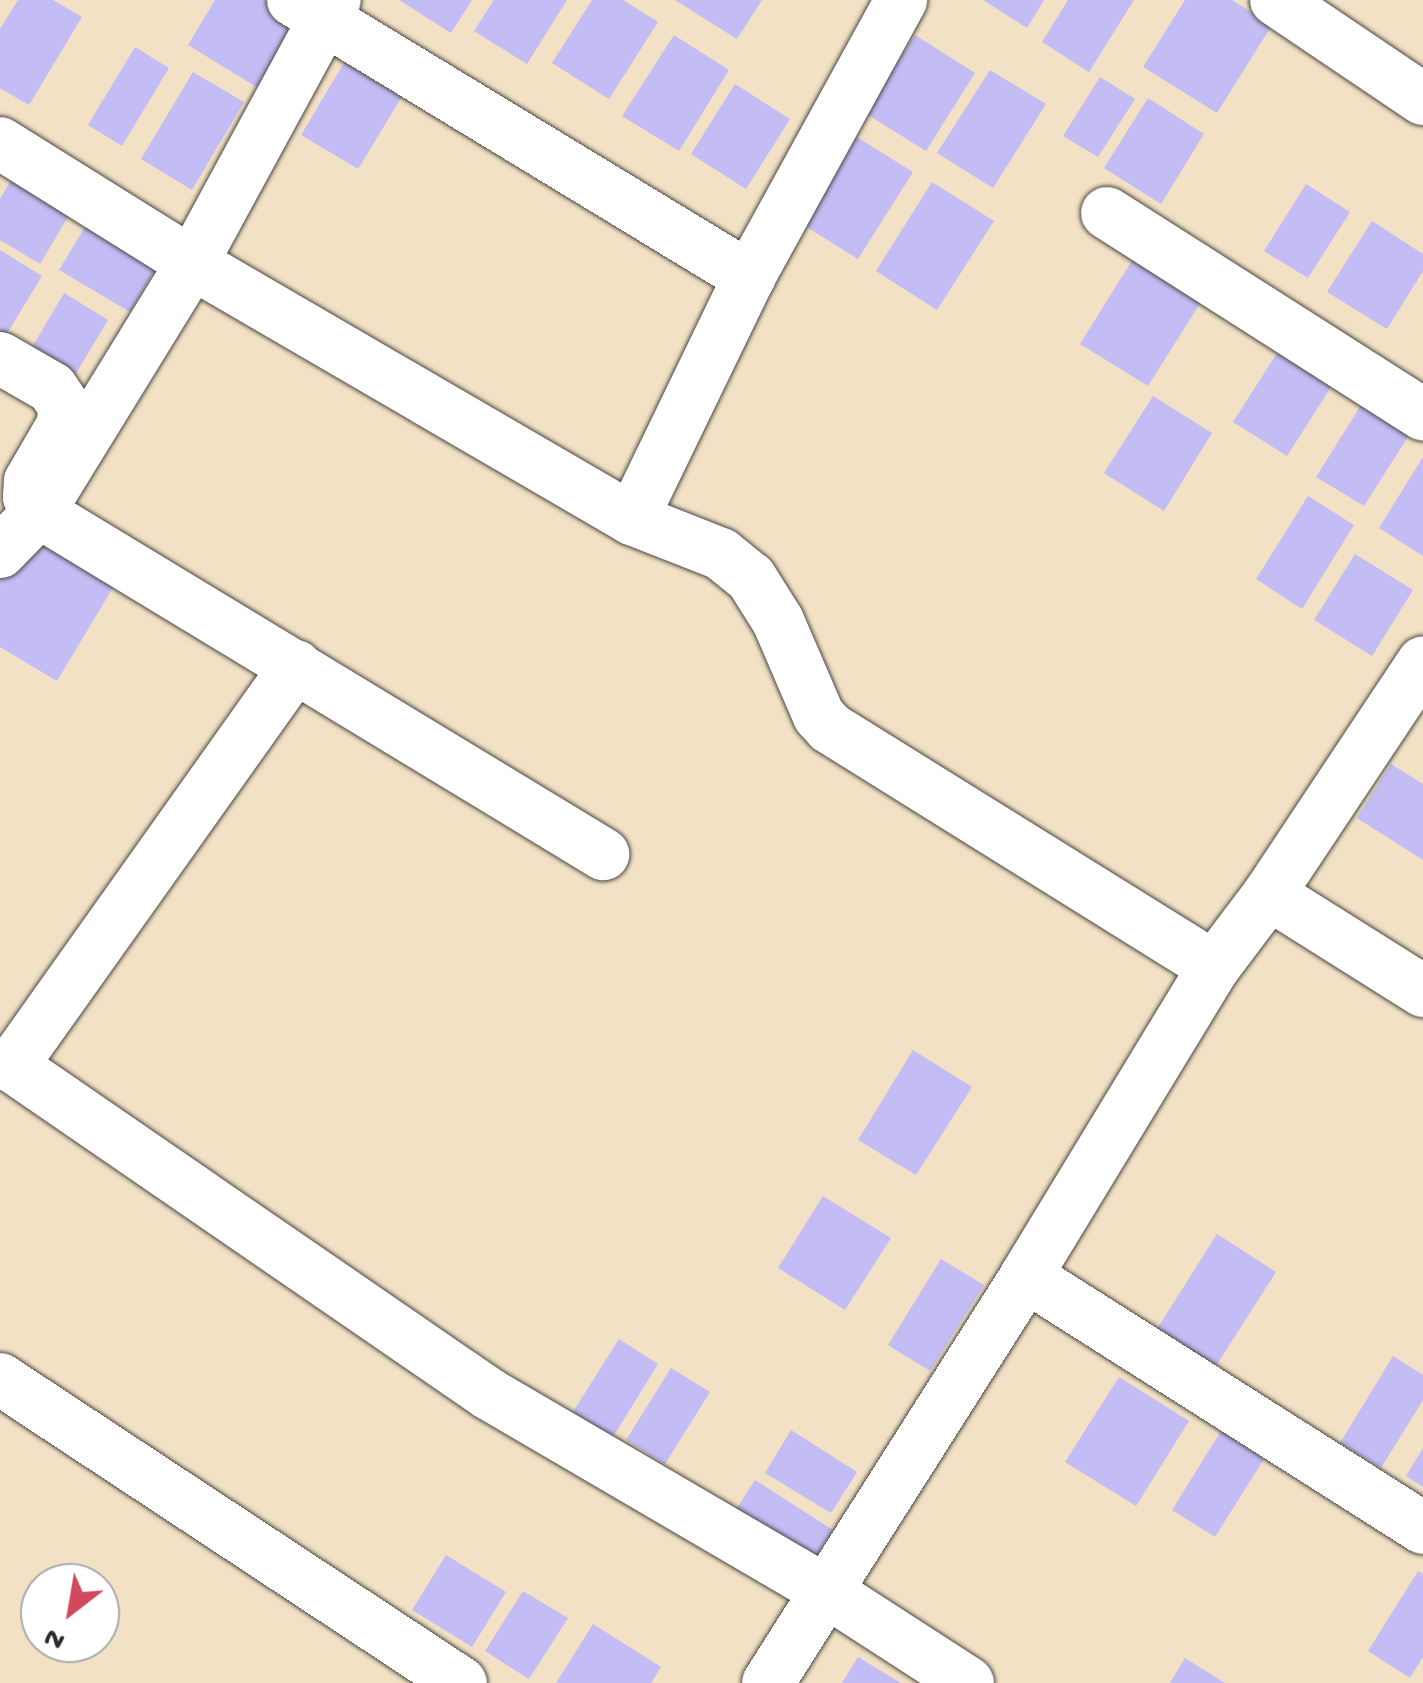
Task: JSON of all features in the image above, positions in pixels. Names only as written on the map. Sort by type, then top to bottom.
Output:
[{"type":"street","points":[[632,519],[749,277],[901,0]]},
{"type":"street","points":[[1276,0],[1423,99]]},
{"type":"street","points":[[0,552],[40,512],[192,263],[317,7],[749,277]]},
{"type":"street","points":[[0,144],[192,263],[632,519],[721,554],[751,578],[778,621],[819,716],[830,728],[1214,967]]},
{"type":"street","points":[[1106,213],[1423,414]]},
{"type":"street","points":[[0,358],[52,388],[65,407],[62,426],[30,481],[30,496],[40,512],[603,854]]},
{"type":"street","points":[[768,1683],[1026,1276],[1214,967],[1269,894],[1423,662]]},
{"type":"street","points":[[296,666],[4,1068],[489,1394],[826,1591],[968,1683]]},
{"type":"street","points":[[1269,894],[1423,991]]},
{"type":"street","points":[[1026,1276],[1423,1528]]},
{"type":"street","points":[[0,1380],[462,1683]]},
{"type":"building","points":[[18,0],[53,0],[82,17],[29,105],[0,88],[0,29]]},
{"type":"building","points":[[215,0],[277,0],[302,15],[258,88],[188,45]]},
{"type":"building","points":[[399,0],[472,0],[451,33]]},
{"type":"building","points":[[494,0],[567,0],[527,64],[474,31]]},
{"type":"building","points":[[592,0],[623,0],[658,22],[609,99],[552,63]]},
{"type":"building","points":[[675,0],[762,0],[737,39]]},
{"type":"building","points":[[983,0],[1044,0],[1027,28]]},
{"type":"building","points":[[1068,0],[1134,0],[1089,72],[1042,42]]},
{"type":"building","points":[[1185,0],[1232,0],[1272,25],[1217,113],[1143,67]]},
{"type":"building","points":[[674,35],[729,70],[679,151],[622,116]]},
{"type":"building","points":[[915,35],[975,73],[926,151],[865,113]]},
{"type":"building","points":[[354,46],[412,80],[358,169],[301,135]]},
{"type":"building","points":[[135,47],[169,68],[122,146],[88,125]]},
{"type":"building","points":[[990,70],[1046,104],[993,188],[937,153]]},
{"type":"building","points":[[193,72],[244,102],[192,190],[141,159]]},
{"type":"building","points":[[1100,77],[1135,99],[1098,157],[1063,136]]},
{"type":"building","points":[[735,84],[790,119],[746,189],[691,154]]},
{"type":"building","points":[[1148,98],[1204,134],[1161,204],[1104,168]]},
{"type":"building","points":[[852,134],[913,172],[858,259],[797,221]]},
{"type":"building","points":[[17,170],[75,205],[40,264],[0,240],[0,199]]},
{"type":"building","points":[[932,182],[994,221],[937,310],[876,271]]},
{"type":"building","points":[[1306,184],[1350,212],[1308,278],[1264,251]]},
{"type":"building","points":[[92,215],[162,258],[130,312],[59,270]]},
{"type":"building","points":[[1372,221],[1423,254],[1423,271],[1387,329],[1327,292]]},
{"type":"building","points":[[0,250],[42,276],[0,345]]},
{"type":"building","points":[[1136,254],[1204,297],[1148,386],[1080,344]]},
{"type":"building","points":[[64,293],[108,320],[72,380],[28,354]]},
{"type":"building","points":[[1277,353],[1331,387],[1287,456],[1233,422]]},
{"type":"building","points":[[1153,396],[1212,433],[1164,511],[1104,473]]},
{"type":"building","points":[[1363,402],[1411,432],[1364,506],[1316,477]]},
{"type":"building","points":[[1423,457],[1423,556],[1379,528]]},
{"type":"building","points":[[1308,496],[1354,525],[1302,609],[1256,579]]},
{"type":"building","points":[[26,524],[118,579],[57,681],[0,647],[0,566]]},
{"type":"building","points":[[1355,554],[1413,590],[1372,656],[1314,620]]},
{"type":"building","points":[[1391,764],[1423,784],[1423,860],[1357,818]]},
{"type":"building","points":[[913,1050],[972,1087],[916,1175],[858,1140]]},
{"type":"building","points":[[823,1196],[891,1238],[845,1310],[778,1268]]},
{"type":"building","points":[[1217,1234],[1276,1272],[1216,1366],[1157,1329]]},
{"type":"building","points":[[941,1259],[984,1285],[930,1371],[888,1345]]},
{"type":"building","points":[[619,1339],[658,1364],[613,1437],[573,1412]]},
{"type":"building","points":[[1393,1356],[1423,1375],[1423,1400],[1381,1468],[1340,1443]]},
{"type":"building","points":[[671,1368],[710,1392],[665,1464],[626,1440]]},
{"type":"building","points":[[1119,1377],[1189,1421],[1136,1506],[1065,1462]]},
{"type":"building","points":[[791,1430],[857,1472],[831,1513],[765,1473]]},
{"type":"building","points":[[1221,1431],[1264,1459],[1215,1537],[1172,1510]]},
{"type":"building","points":[[1423,1448],[1423,1487],[1406,1476]]},
{"type":"building","points":[[755,1480],[833,1530],[811,1566],[732,1516]]},
{"type":"building","points":[[446,1555],[506,1592],[472,1647],[412,1610]]},
{"type":"building","points":[[1418,1571],[1423,1574],[1423,1657],[1410,1678],[1368,1651]]},
{"type":"building","points":[[523,1591],[568,1618],[529,1679],[485,1651]]},
{"type":"building","points":[[593,1624],[661,1667],[651,1683],[556,1683]]},
{"type":"building","points":[[858,1657],[901,1683],[842,1683]]},
{"type":"building","points":[[1185,1658],[1225,1683],[1170,1683]]}]
